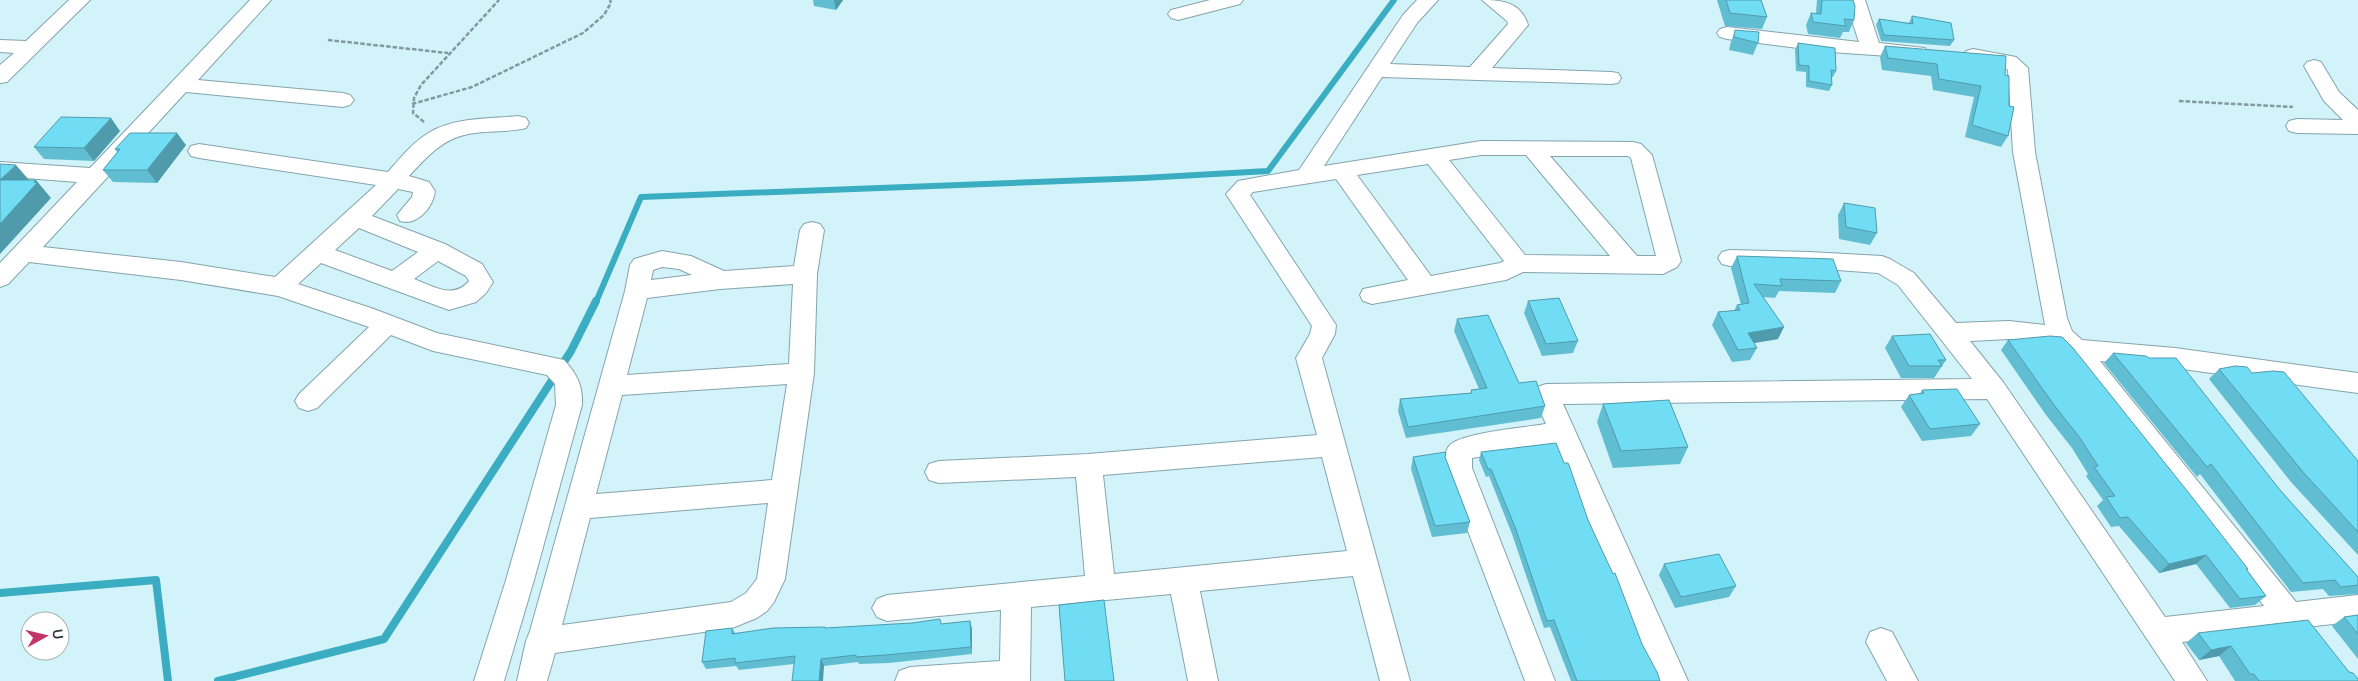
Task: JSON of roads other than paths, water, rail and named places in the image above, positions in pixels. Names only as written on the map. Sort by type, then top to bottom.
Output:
[{"type":"street","points":[[0,77],[80,0]]},
{"type":"street","points":[[0,278],[261,0]]},
{"type":"street","points":[[1178,14],[1210,3],[1233,0]]},
{"type":"street","points":[[1306,176],[1410,19],[1428,0]]},
{"type":"street","points":[[1475,74],[1518,25],[1516,18],[1492,0]]},
{"type":"street","points":[[1855,0],[1871,48]]},
{"type":"street","points":[[1727,33],[1830,46],[1998,58],[2009,61],[2018,68],[2024,152],[2055,318],[2069,342],[2304,622]]},
{"type":"street","points":[[0,46],[31,47]]},
{"type":"street","points":[[2314,66],[2328,92],[2341,109],[2358,120]]},
{"type":"street","points":[[1376,70],[1611,78]]},
{"type":"street","points":[[181,85],[343,100]]},
{"type":"street","points":[[2296,116],[2358,127]]},
{"type":"street","points":[[280,287],[374,202],[420,150],[439,136],[462,128],[518,123]]},
{"type":"street","points":[[1531,147],[1630,264]]},
{"type":"street","points":[[1372,295],[1506,271],[1519,263],[1663,265],[1669,261],[1641,154],[1633,149],[1481,148],[1246,186],[1237,194],[1324,325],[1324,333],[1312,347],[1308,358],[1345,497],[1365,562],[1395,681]]},
{"type":"street","points":[[199,151],[394,180],[421,187],[424,191],[419,216],[374,202]]},
{"type":"street","points":[[1434,156],[1519,263]]},
{"type":"street","points":[[0,169],[95,176]]},
{"type":"street","points":[[1342,171],[1425,286]]},
{"type":"street","points":[[319,253],[449,301],[465,300],[481,282],[474,270],[436,250],[355,218]]},
{"type":"street","points":[[541,641],[732,615],[750,608],[761,599],[771,579],[801,373],[805,274],[812,230]]},
{"type":"street","points":[[394,281],[436,250]]},
{"type":"street","points":[[24,254],[181,271],[280,287],[442,344],[561,373],[570,390],[569,405],[520,580],[489,681]]},
{"type":"street","points":[[1730,258],[1810,260],[1882,265],[1906,279],[1994,389],[2192,681]]},
{"type":"street","points":[[532,681],[541,641],[580,507],[637,291],[720,280],[805,274]]},
{"type":"street","points":[[308,401],[387,324]]},
{"type":"street","points":[[1950,333],[2009,330],[2069,342],[2281,371],[2358,384]]},
{"type":"street","points":[[2175,358],[2200,390]]},
{"type":"street","points":[[2281,371],[2304,399]]},
{"type":"street","points":[[611,386],[801,373]]},
{"type":"street","points":[[1673,681],[1546,394],[1994,389]]},
{"type":"street","points":[[1540,681],[1458,468],[1457,458],[1458,452],[1468,447],[1563,432]]},
{"type":"street","points":[[939,472],[1088,465],[1332,445]]},
{"type":"street","points":[[1088,465],[1100,588]]},
{"type":"street","points":[[580,507],[784,490]]},
{"type":"street","points":[[888,608],[1365,562]]},
{"type":"street","points":[[1183,580],[1203,681]]},
{"type":"street","points":[[910,681],[1015,678],[1016,596]]},
{"type":"street","points":[[2158,631],[2304,622],[2358,608]]},
{"type":"street","points":[[1881,642],[1902,681]]},
{"type":"waterway","points":[[596,302],[641,197],[1143,178],[1268,171],[1394,0]]},
{"type":"waterway","points":[[218,681],[384,639],[571,351],[596,301]]},
{"type":"waterway","points":[[0,593],[156,580],[168,681]]}]
